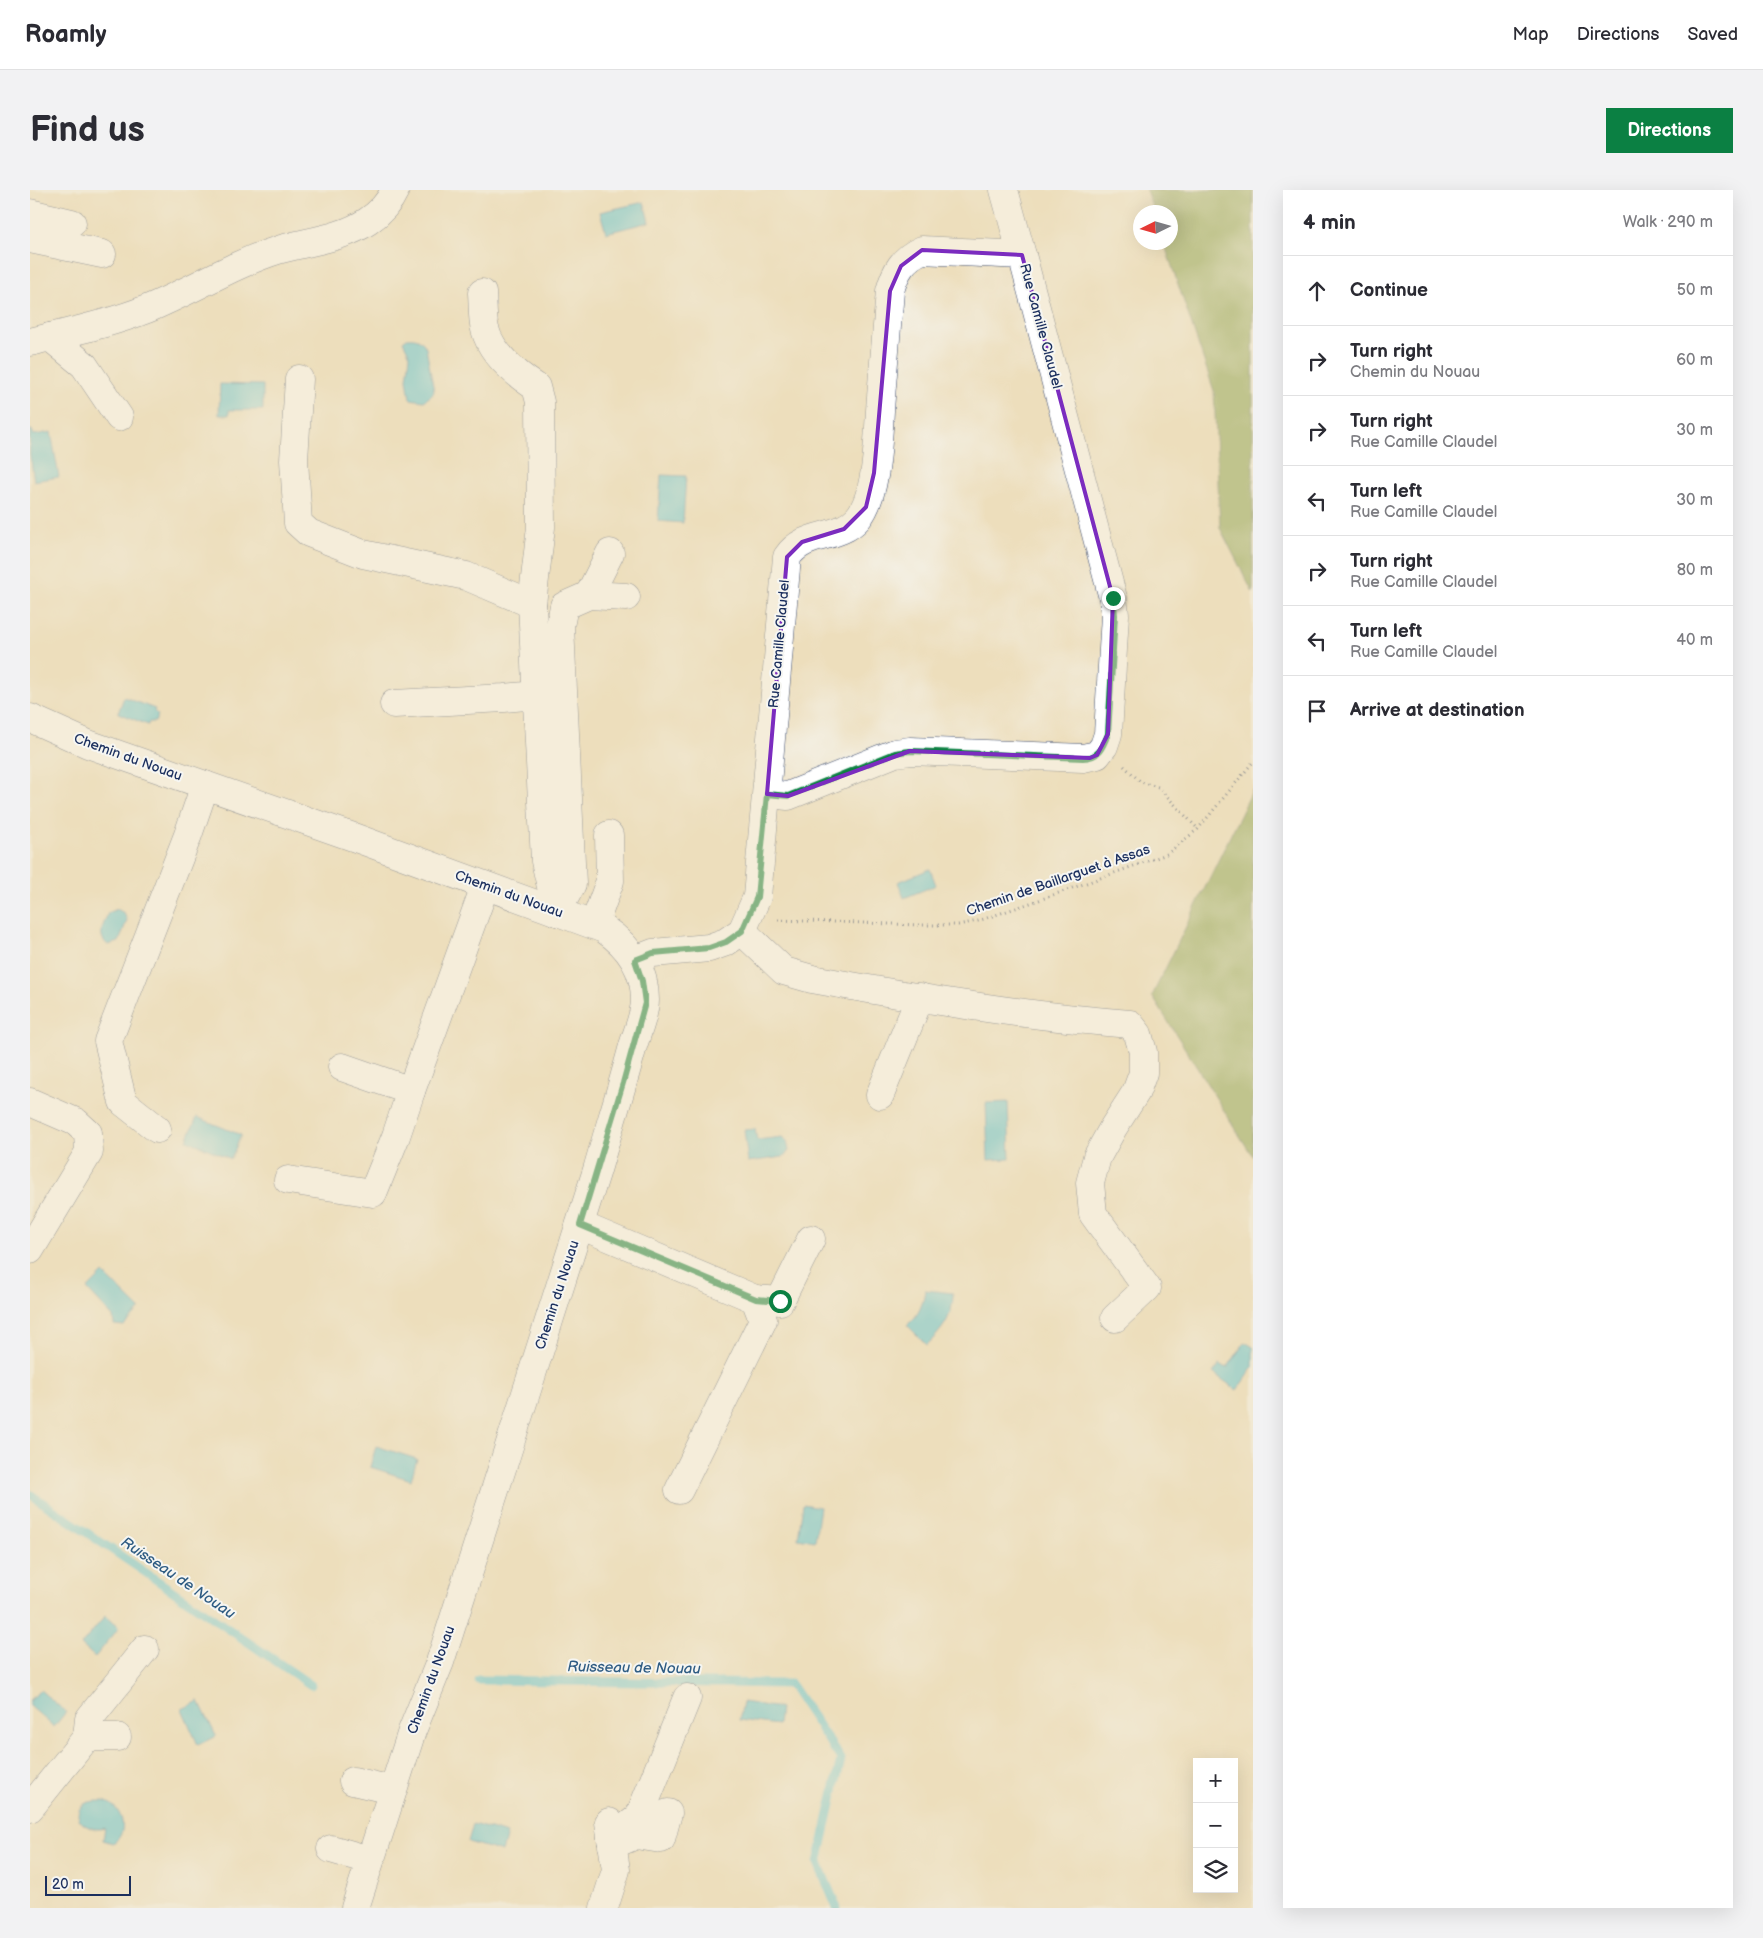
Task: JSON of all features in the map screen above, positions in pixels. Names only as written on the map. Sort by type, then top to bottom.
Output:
[{"type":"street","points":[[40,339],[108,323],[147,308],[278,250],[338,235],[368,222],[389,203],[395,190]]},
{"type":"street","points":[[1004,190],[1022,255]]},
{"type":"street","points":[[30,213],[72,223]]},
{"type":"street","points":[[30,239],[102,254]]},
{"type":"street","name":"Rue Camille Claudel","points":[[742,931],[757,897],[787,557],[793,548],[802,542],[844,529],[856,520],[866,507],[874,473],[890,291],[896,272],[909,257],[922,250],[1022,255],[1113,598],[1115,615],[1108,734],[1104,746]]},
{"type":"street","points":[[482,293],[485,330],[497,352],[517,375],[536,387],[540,402],[541,527],[532,604],[545,861],[557,912]]},
{"type":"street","points":[[40,339],[84,365],[119,417]]},
{"type":"street","points":[[299,379],[294,460],[298,523],[309,532],[364,554],[466,576],[532,604]]},
{"type":"street","points":[[589,595],[610,553]]},
{"type":"street","points":[[557,912],[572,884],[560,626],[564,606],[589,595],[626,597]]},
{"type":"street","points":[[394,704],[536,695]]},
{"type":"street","name":"Chemin du Nouau","points":[[30,718],[88,744],[356,838],[604,929],[622,943],[635,960],[642,981],[645,1003],[580,1225],[440,1662],[412,1732],[355,1908]]},
{"type":"street","points":[[767,794],[788,796],[895,753],[910,751],[1090,758],[1097,755],[1104,746]]},
{"type":"street","points":[[157,1129],[122,1102],[108,1040],[188,835],[205,786]]},
{"type":"street","points":[[594,926],[610,881],[609,835]]},
{"type":"street","points":[[288,1180],[373,1193],[396,1136],[485,886]]},
{"type":"street","points":[[635,960],[653,953],[709,948],[726,942],[742,931],[784,971],[812,979],[1002,1011],[1073,1020],[1130,1024],[1138,1034],[1143,1052],[1143,1074],[1136,1092],[1097,1157],[1090,1183],[1093,1214],[1147,1288],[1115,1318]]},
{"type":"street","points":[[880,1095],[920,997]]},
{"type":"street","points":[[342,1067],[411,1091]]},
{"type":"street","points":[[30,1102],[76,1122],[88,1133],[89,1152],[30,1250]]},
{"type":"street","points":[[580,1225],[756,1299],[780,1301],[811,1239]]},
{"type":"street","points":[[679,1490],[763,1320],[756,1299]]},
{"type":"street","points":[[30,1808],[87,1737],[90,1719],[145,1649]]},
{"type":"street","points":[[610,1835],[639,1817],[688,1698]]},
{"type":"street","points":[[87,1737],[117,1737]]},
{"type":"street","points":[[353,1781],[392,1790]]},
{"type":"street","points":[[610,1835],[636,1835],[661,1839],[668,1813]]},
{"type":"street","points":[[604,1908],[616,1870],[610,1835]]},
{"type":"street","points":[[331,1849],[369,1860]]},
{"type":"path","points":[[1104,746],[1141,782],[1158,787],[1198,829]]},
{"type":"path","name":"Chemin de Baillarguet à Assas","points":[[742,931],[776,920],[793,919],[958,925],[1039,900],[1167,854],[1198,829],[1253,762]]},
{"type":"highlighted area","points":[[922,250],[1022,255],[1113,598],[1108,734],[1097,755],[1090,758],[910,751],[788,796],[767,794],[787,557],[802,542],[844,529],[866,507],[874,473],[890,291],[901,266]]},
{"type":"green space","points":[[1146,190],[1253,190],[1253,593],[1220,528],[1214,391],[1166,250],[1178,250],[1178,205],[1151,205]]},
{"type":"green space","points":[[1253,789],[1253,1157],[1152,996]]},
{"type":"water","points":[[644,202],[649,222],[606,233],[600,212]]},
{"type":"water","points":[[407,338],[418,339],[423,342],[426,348],[434,391],[424,401],[410,399],[407,379],[410,355],[403,341]]},
{"type":"water","points":[[220,384],[263,385],[263,410],[229,410],[229,415],[219,415]]},
{"type":"water","points":[[30,430],[32,430],[34,435],[51,432],[59,477],[34,481],[30,454]]},
{"type":"water","points":[[661,475],[686,476],[683,523],[658,521]]},
{"type":"water","points":[[124,697],[155,709],[154,711],[158,715],[155,722],[149,722],[148,725],[118,713]]},
{"type":"water","points":[[930,869],[936,885],[904,898],[898,882]]},
{"type":"water","points":[[117,909],[124,913],[127,920],[119,942],[108,945],[102,938],[103,926],[108,913]]},
{"type":"water","points":[[1008,1102],[1010,1159],[988,1160],[986,1103]]},
{"type":"water","points":[[197,1117],[241,1135],[231,1159],[187,1140]]},
{"type":"water","points":[[755,1129],[757,1140],[782,1137],[787,1141],[789,1150],[783,1157],[748,1162],[744,1130]]},
{"type":"water","points":[[103,1273],[140,1309],[124,1326],[114,1325],[113,1317],[87,1289]]},
{"type":"water","points":[[925,1290],[953,1293],[953,1301],[946,1322],[927,1345],[907,1325],[915,1318],[920,1309]]},
{"type":"water","points":[[1245,1342],[1253,1347],[1253,1367],[1237,1390],[1213,1373],[1220,1364],[1227,1368]]},
{"type":"water","points":[[376,1446],[417,1459],[411,1480],[370,1467]]},
{"type":"water","points":[[803,1504],[820,1507],[815,1541],[798,1538]]},
{"type":"water","points":[[105,1616],[119,1628],[95,1657],[81,1645]]},
{"type":"water","points":[[40,1690],[66,1712],[54,1727],[30,1706],[30,1701]]},
{"type":"water","points":[[199,1701],[216,1736],[198,1745],[182,1709]]},
{"type":"water","points":[[743,1702],[780,1708],[778,1725],[739,1720]]},
{"type":"water","points":[[93,1801],[103,1801],[115,1807],[121,1819],[122,1832],[113,1843],[103,1840],[105,1828],[88,1827],[83,1824],[78,1815],[83,1805]]},
{"type":"water","points":[[473,1824],[507,1834],[502,1852],[468,1842]]},
{"type":"waterway","name":"Ruisseau de Nouau","points":[[30,1494],[311,1685]]},
{"type":"waterway","name":"Ruisseau de Nouau","points":[[478,1680],[790,1684]]},
{"type":"waterway","points":[[791,1685],[841,1759],[818,1863],[837,1908]]},
{"type":"route","points":[[780,1301],[756,1299],[580,1225],[645,1003],[645,993],[635,960],[653,953],[709,948],[726,942],[742,931],[757,897],[767,794],[788,796],[895,753],[910,751],[926,750],[1083,758],[1097,755],[1104,746],[1108,734],[1115,615],[1113,598]]}]
